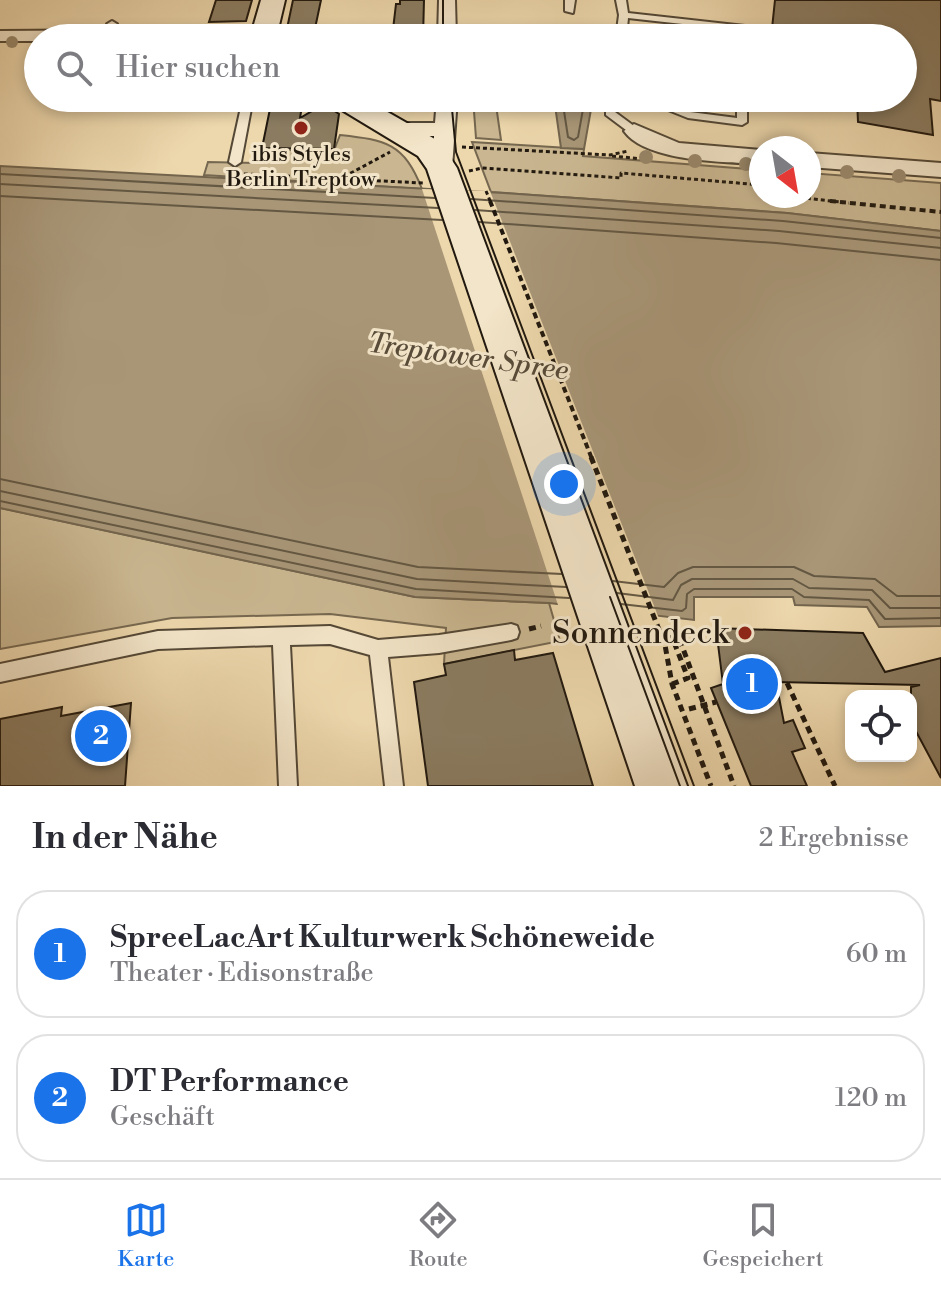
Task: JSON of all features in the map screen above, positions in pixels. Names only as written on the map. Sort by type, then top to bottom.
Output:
[{"type":"main road","points":[[267,24],[273,0]]},
{"type":"main road","points":[[362,112],[400,138],[429,149],[448,168],[661,786]]},
{"type":"street","points":[[447,0],[447,24]]},
{"type":"street","points":[[0,36],[24,35]]},
{"type":"street","points":[[447,112],[448,168]]},
{"type":"street","points":[[634,131],[655,145],[685,151],[749,156]]},
{"type":"street","points":[[400,138],[448,168]]},
{"type":"street","points":[[821,161],[941,170]]},
{"type":"lane","points":[[621,0],[623,24]]},
{"type":"lane","points":[[624,15],[706,24]]},
{"type":"lane","points":[[235,162],[245,112]]},
{"type":"lane","points":[[610,112],[634,131]]},
{"type":"lane","points":[[680,112],[742,122],[742,112]]},
{"type":"lane","points":[[0,673],[158,640],[330,635],[378,649],[439,644],[511,632]]},
{"type":"lane","points":[[281,636],[288,786]]},
{"type":"lane","points":[[378,649],[394,786]]},
{"type":"path","points":[[336,181],[400,138]]},
{"type":"path","points":[[235,162],[233,173],[336,181],[448,168],[477,146],[610,155]]},
{"type":"path","points":[[448,168],[665,645],[672,684],[686,710],[711,786]]},
{"type":"path","points":[[482,168],[621,178],[621,173],[749,184]]},
{"type":"path","points":[[821,200],[941,212]]},
{"type":"path","points":[[672,684],[688,678],[672,637],[678,635],[734,786]]},
{"type":"path","points":[[787,683],[835,786]]},
{"type":"path","points":[[686,710],[716,702]]},
{"type":"shaded area","points":[[474,112],[497,112],[501,140],[476,138]]},
{"type":"shaded area","points":[[340,135],[370,139],[392,147],[408,162],[422,189],[204,175],[208,162],[259,163],[262,148],[333,153]]},
{"type":"shaded area","points":[[472,142],[584,149],[583,156],[749,169],[749,208],[821,208],[821,174],[941,183],[941,231],[787,213],[491,192]]},
{"type":"shaded area","points":[[0,508],[415,597],[549,603],[560,641],[444,664],[446,628],[330,614],[172,618],[0,649]]},
{"type":"water","points":[[556,112],[591,112],[584,149],[561,148]]},
{"type":"water","name":"Treptower Spree","points":[[0,166],[504,193],[787,213],[941,231],[941,626],[879,627],[867,607],[795,605],[793,597],[694,597],[694,620],[549,603],[415,597],[0,508]]},
{"type":"pier","points":[[422,189],[490,191],[660,621],[559,608]]},
{"type":"building","points":[[216,0],[252,0],[246,21],[209,22]]},
{"type":"building","points":[[293,0],[321,0],[316,24],[288,24]]},
{"type":"building","points":[[400,0],[424,0],[423,24],[394,24],[396,4],[400,4]]},
{"type":"building","points":[[775,0],[941,0],[941,101],[930,99],[933,135],[858,122],[858,112],[917,112],[917,24],[772,24]]},
{"type":"building","name":"ibis Styles Berlin Treptow","points":[[269,112],[301,112],[300,118],[310,112],[339,114],[334,149],[262,148]]},
{"type":"building","points":[[716,628],[863,633],[885,672],[941,658],[941,778],[917,733],[917,690],[911,690],[911,687],[920,685],[776,682],[784,723],[793,720],[805,748],[792,752],[807,786],[751,786],[711,688],[723,684]]},
{"type":"building","points":[[514,650],[515,660],[553,653],[593,786],[428,786],[414,682],[446,675],[444,664]]},
{"type":"building","points":[[131,703],[125,786],[0,786],[0,719],[62,707],[61,716]]},
{"type":"tram line","points":[[443,0],[443,24]]},
{"type":"tram line","points":[[452,112],[456,152],[694,786]]},
{"type":"tram line","points":[[610,597],[680,786]]},
{"type":"place","name":"ibis Styles Berlin Treptow","points":[[301,128]]},
{"type":"place","name":"Sonnendeck","points":[[745,633]]},
{"type":"place","name":"SpreeLacArt Kulturwerk Schöneweide","points":[[752,684]]},
{"type":"place","name":"DT Performance","points":[[101,736]]}]
